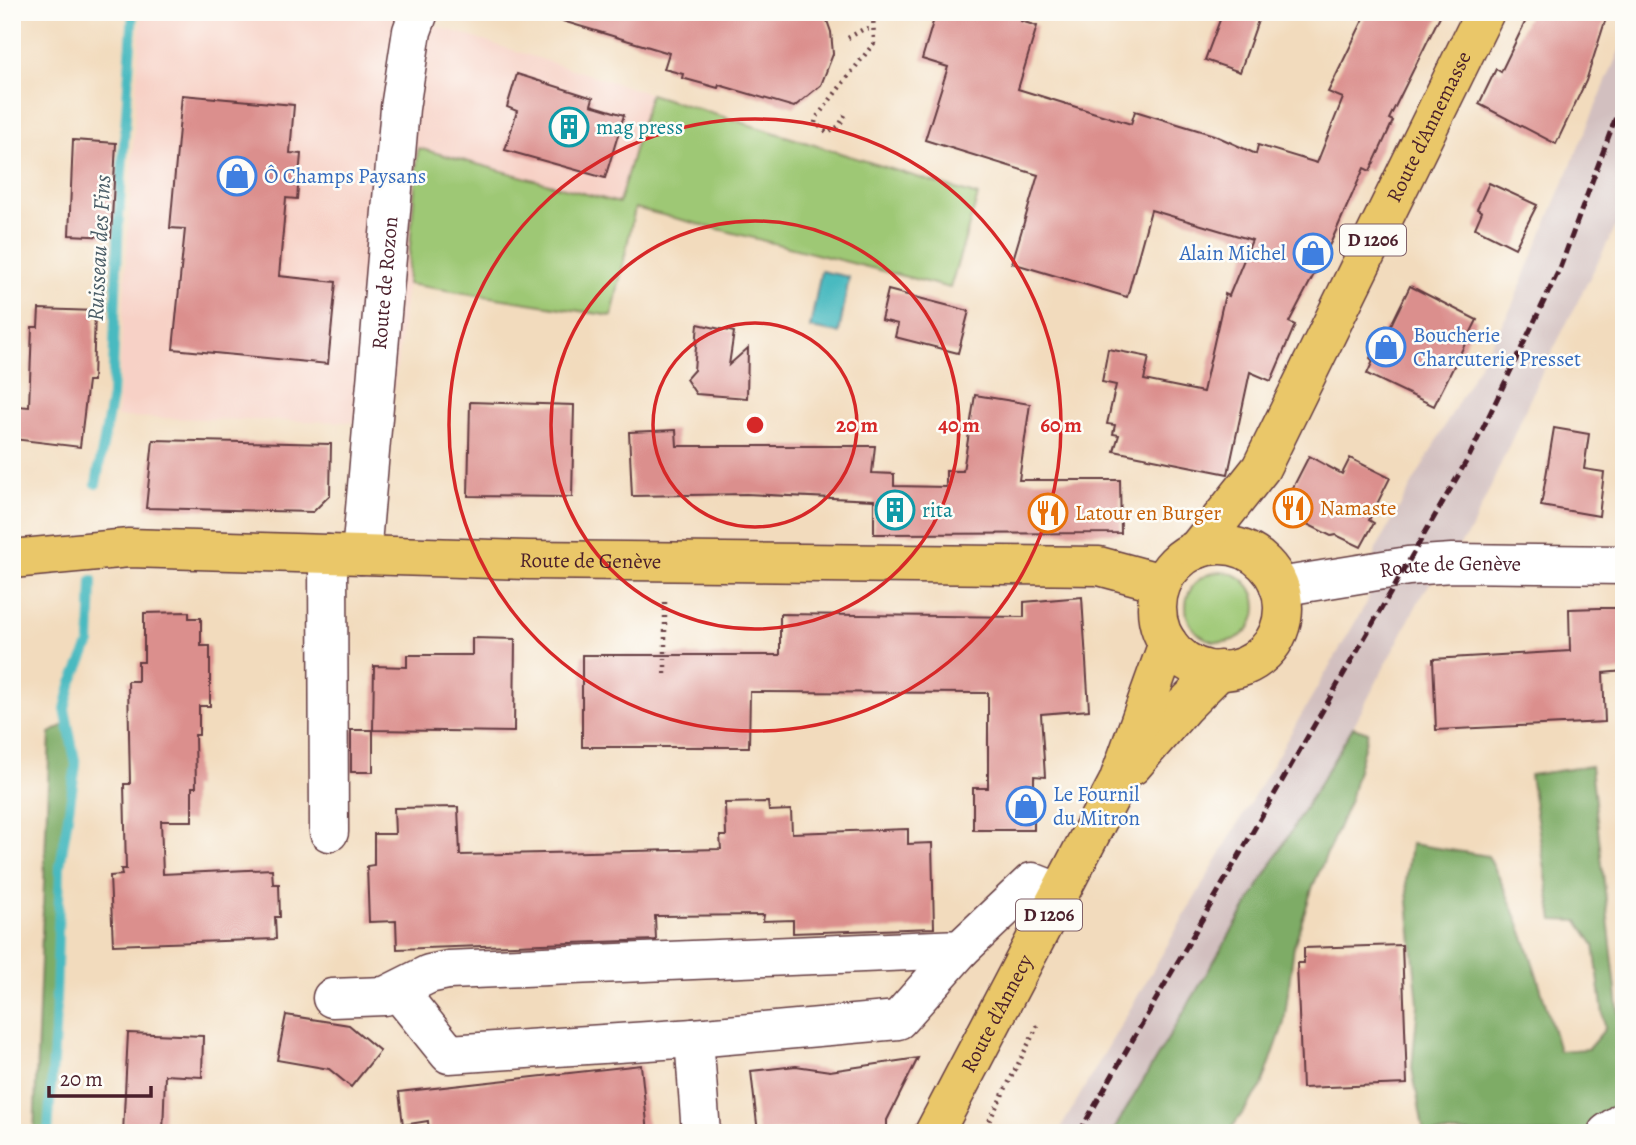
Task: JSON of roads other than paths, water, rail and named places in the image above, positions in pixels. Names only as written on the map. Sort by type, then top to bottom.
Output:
[{"type":"main road","name":"Route d'Annemasse","points":[[1196,550],[1261,468],[1485,12]]},
{"type":"main road","name":"Route d'Annemasse","points":[[1250,553],[1261,468]]},
{"type":"main road","points":[[1224,545],[1250,553],[1268,567],[1279,587],[1282,612],[1271,644],[1245,665],[1220,670],[1191,663],[1168,643],[1157,614],[1162,583],[1176,563],[1196,550],[1224,545]]},
{"type":"main road","name":"Route de Genève","points":[[15,559],[129,548],[665,561],[1099,566],[1162,583]]},
{"type":"main road","name":"Route d'Annecy","points":[[934,1133],[1118,782],[1168,643]]},
{"type":"main road","name":"Route d'Annecy","points":[[1118,782],[1183,707],[1220,670]]},
{"type":"street","name":"Route de Rozon","points":[[329,832],[344,555],[400,108],[412,31],[418,12]]},
{"type":"street","name":"Route de Genève","points":[[1279,587],[1408,566],[1624,565]]},
{"type":"street","points":[[398,991],[449,1054],[694,1038],[898,1020],[961,949],[1032,882],[1060,893]]},
{"type":"street","points":[[332,998],[371,999],[398,991],[429,974],[448,970],[961,949]]},
{"type":"street","points":[[694,1038],[701,1133]]},
{"type":"street","points":[[1607,1133],[1624,1121]]},
{"type":"water","points":[[821,271],[849,277],[839,333],[810,328]]},
{"type":"waterway","name":"Ruisseau des Fins","points":[[96,484],[112,396],[119,216],[133,12]]},
{"type":"waterway","name":"Ruisseau des Fins","points":[[48,1133],[55,1032],[60,867],[76,765],[65,709],[71,685],[90,643],[92,580]]},
{"type":"railway","points":[[1079,1133],[1470,455],[1560,268],[1624,95]]},
{"type":"place","name":"mag press","points":[[569,127]]},
{"type":"place","name":"Ô Champs Paysans","points":[[237,176]]},
{"type":"place","name":"Alain Michel","points":[[1313,253]]},
{"type":"place","name":"Boucherie Charcuterie Presset","points":[[1386,347]]},
{"type":"place","name":"Namaste","points":[[1293,508]]},
{"type":"place","name":"rita","points":[[895,510]]},
{"type":"place","name":"Latour en Burger","points":[[1048,513]]},
{"type":"place","name":"Le Fournil du Mitron","points":[[1026,806]]}]
